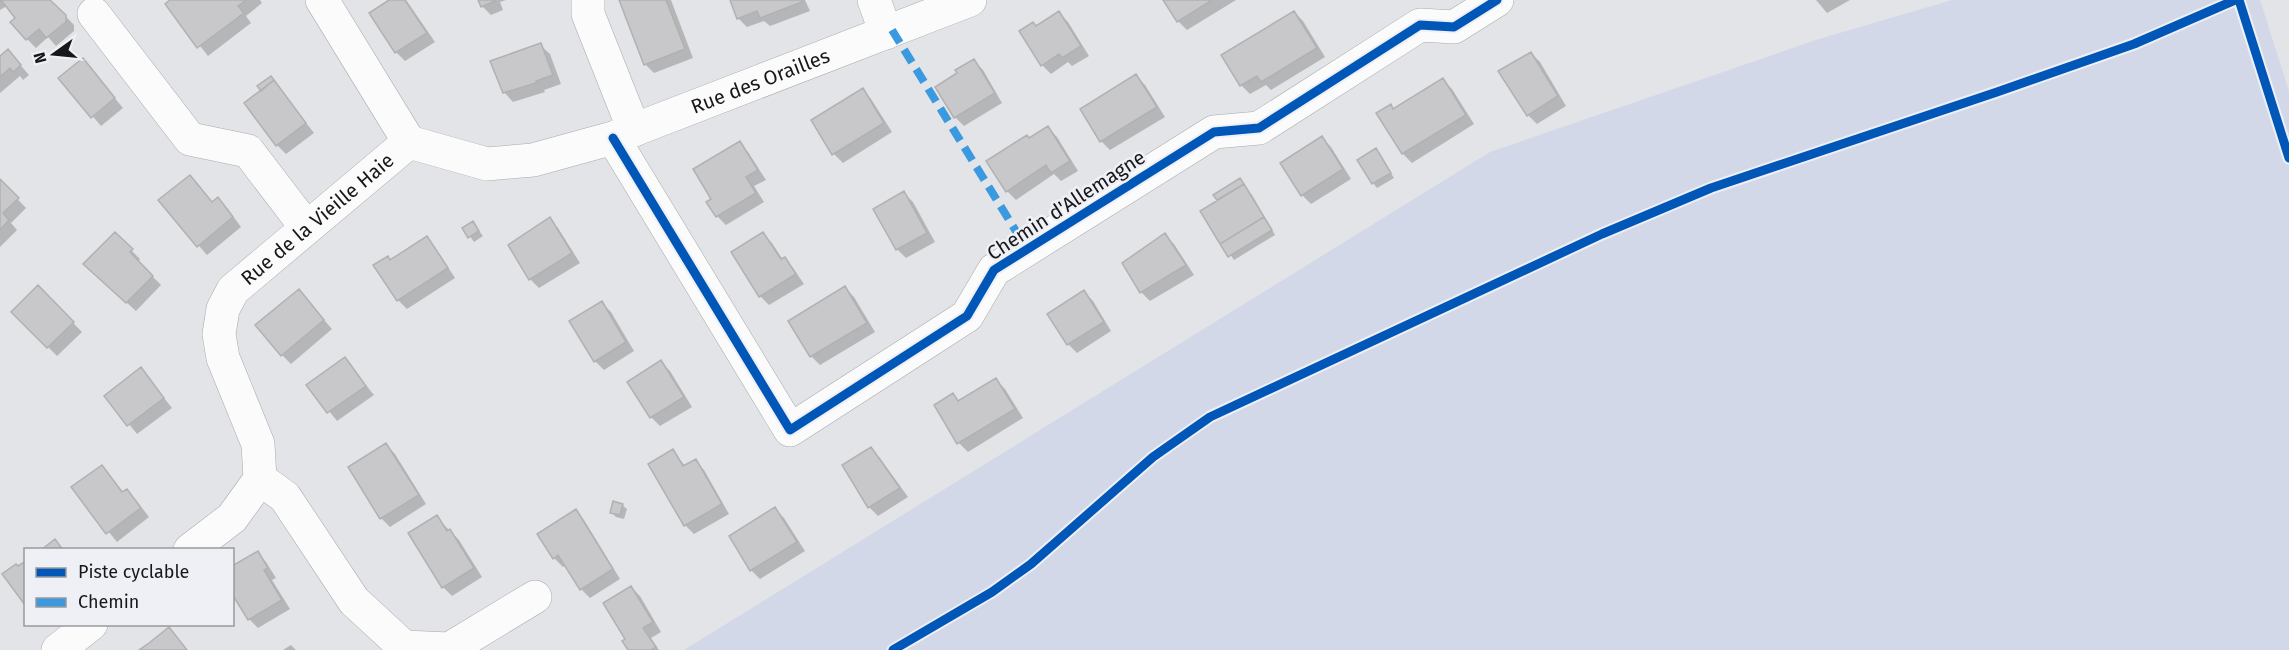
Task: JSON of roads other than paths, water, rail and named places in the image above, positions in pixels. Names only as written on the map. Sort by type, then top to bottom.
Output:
[{"type":"street","points":[[322,0],[410,141]]},
{"type":"street","points":[[588,0],[588,14],[623,134]]},
{"type":"street","points":[[874,0],[886,33]]},
{"type":"street","name":"Rue des Orailles","points":[[410,141],[487,164],[533,160],[623,134],[970,0]]},
{"type":"street","name":"Chemin d'Allemagne","points":[[623,134],[790,430],[968,316],[994,270],[1214,132],[1259,128],[1420,25],[1454,27],[1497,0]]},
{"type":"street","points":[[93,14],[190,139],[248,151],[306,227]]},
{"type":"street","name":"Rue de la Vieille Haie","points":[[260,479],[258,444],[223,358],[219,334],[223,309],[233,290],[410,141]]},
{"type":"street","points":[[191,548],[232,518],[260,479],[285,497],[354,601],[404,649],[449,648],[536,597]]},
{"type":"street","points":[[58,650],[89,626]]}]
